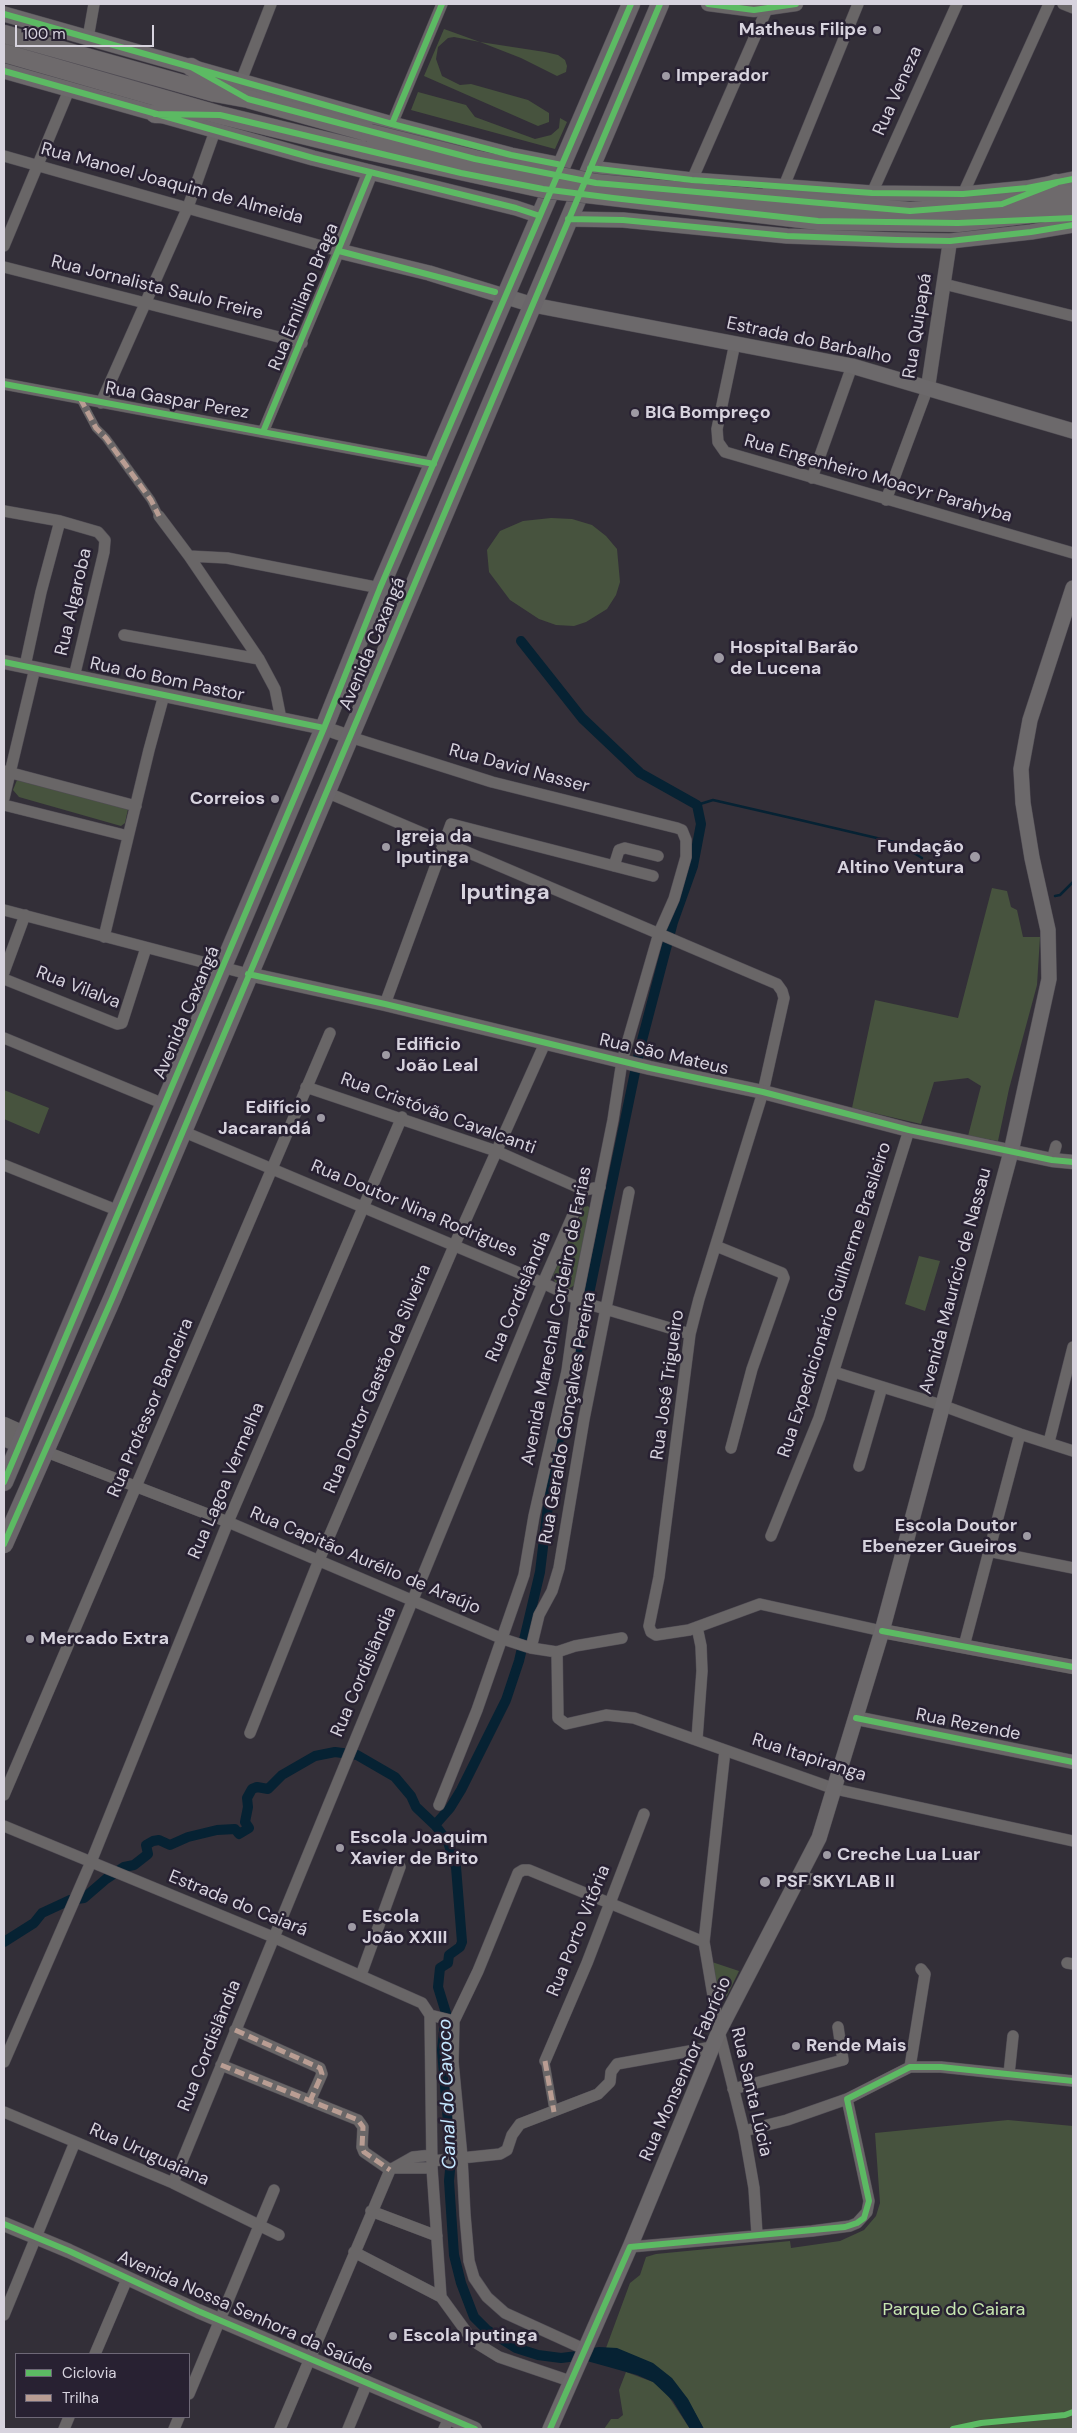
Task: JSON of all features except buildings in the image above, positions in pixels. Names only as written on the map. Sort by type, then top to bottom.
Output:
[{"type":"highway","points":[[4,34],[215,93],[248,99],[370,133],[475,159],[596,183],[760,206],[818,221],[901,224],[958,223],[1073,194]]},
{"type":"highway","points":[[4,53],[218,123]]},
{"type":"highway","points":[[191,66],[248,99]]},
{"type":"highway","points":[[155,114],[218,123],[364,150],[461,173],[543,189],[760,206]]},
{"type":"highway","points":[[999,212],[1065,181]]},
{"type":"highway","points":[[999,212],[1073,209]]},
{"type":"highway","points":[[999,212],[1073,218]]},
{"type":"main road","name":"Avenida Caxangá","points":[[4,1482],[16,1439],[119,1211],[324,728],[380,588],[631,4]]},
{"type":"main road","name":"Avenida Caxangá","points":[[4,1544],[112,1299],[660,4]]},
{"type":"main road","points":[[4,14],[392,124],[511,155],[562,165]]},
{"type":"main road","points":[[4,71],[155,114]]},
{"type":"main road","points":[[218,123],[370,173],[495,202],[540,216]]},
{"type":"main road","points":[[495,202],[512,196],[518,189],[520,170],[511,155]]},
{"type":"main road","points":[[590,168],[692,180],[872,193],[963,194],[1065,181]]},
{"type":"main road","points":[[623,220],[615,215],[609,207],[607,198],[609,189],[614,181],[621,175],[630,172]]},
{"type":"main road","name":"Rua Emiliano Braga","points":[[339,250],[370,173]]},
{"type":"main road","points":[[568,219],[623,220],[787,236],[950,240],[1031,232],[1073,225]]},
{"type":"main road","name":"Rua Manoel Joaquim de Almeida","points":[[339,250],[505,295],[533,305]]},
{"type":"main road","name":"Estrada do Barbalho","points":[[533,305],[852,366],[1073,431]]},
{"type":"main road","name":"Avenida Maurício de Nassau","points":[[848,1746],[882,1631],[1010,1152],[1049,978],[1050,952],[1048,930],[1032,858],[1023,803],[1021,784],[1023,750],[1030,720],[1073,588]]},
{"type":"main road","name":"Rua Monsenhor Fabrício","points":[[583,2351],[630,2246],[719,2031],[808,1878],[848,1746]]},
{"type":"main road","points":[[550,2429],[583,2351]]},
{"type":"street","points":[[88,38],[94,4]]},
{"type":"street","points":[[241,81],[271,4]]},
{"type":"street","points":[[392,124],[409,80],[440,21],[442,4]]},
{"type":"street","points":[[708,4],[741,9],[796,4]]},
{"type":"street","points":[[784,186],[858,4]]},
{"type":"street","name":"Rua Veneza","points":[[872,193],[957,4]]},
{"type":"street","points":[[963,194],[1049,4]]},
{"type":"street","points":[[1063,4],[1073,8]]},
{"type":"street","points":[[692,180],[775,7]]},
{"type":"street","points":[[409,80],[420,85]]},
{"type":"street","points":[[4,246],[69,90]]},
{"type":"street","points":[[101,403],[147,302],[165,255],[188,207],[218,123]]},
{"type":"street","name":"Rua Manoel Joaquim de Almeida","points":[[4,156],[339,250]]},
{"type":"street","name":"Rua Quipapá","points":[[886,500],[928,387],[950,240]]},
{"type":"street","name":"Rua Emiliano Braga","points":[[263,432],[339,250]]},
{"type":"street","name":"Rua Jornalista Saulo Freire","points":[[4,267],[302,342]]},
{"type":"street","points":[[944,284],[1073,316]]},
{"type":"street","name":"Rua Engenheiro Moacyr Parahyba","points":[[735,343],[717,429],[718,442],[731,455],[1073,553]]},
{"type":"street","points":[[812,478],[852,366]]},
{"type":"street","name":"Rua Gaspar Perez","points":[[4,384],[434,464]]},
{"type":"street","points":[[80,398],[96,428],[106,438],[146,492],[159,516],[189,556],[259,659],[275,689],[281,719]]},
{"type":"street","points":[[4,511],[60,521],[7,772],[4,798]]},
{"type":"street","name":"Rua Algaroba","points":[[60,521],[102,535],[106,545],[74,677]]},
{"type":"street","points":[[189,556],[227,558],[380,588]]},
{"type":"street","points":[[124,635],[259,659]]},
{"type":"street","name":"Rua do Bom Pastor","points":[[4,662],[324,728],[350,737]]},
{"type":"street","points":[[104,936],[148,750],[164,695]]},
{"type":"street","name":"Rua David Nasser","points":[[350,737],[492,782],[682,830]]},
{"type":"street","points":[[7,772],[136,806]]},
{"type":"street","points":[[326,792],[662,934]]},
{"type":"street","points":[[4,806],[128,836]]},
{"type":"street","points":[[385,1004],[451,824],[654,876]]},
{"type":"street","name":"Avenida Marechal Cordeiro de Farias","points":[[439,1805],[505,1640],[524,1575],[534,1516],[581,1301],[600,1187],[628,1063],[662,934],[686,858],[686,840],[682,830]]},
{"type":"street","points":[[614,866],[619,850],[625,848],[658,856]]},
{"type":"street","name":"Rua São Mateus","points":[[4,910],[222,968],[385,1004],[628,1063],[763,1092],[910,1130],[1010,1152],[1073,1162]]},
{"type":"street","points":[[4,972],[25,916]]},
{"type":"street","name":"Rua José Trigueiro","points":[[662,934],[679,942],[694,946],[777,984],[784,998],[763,1092],[698,1299],[690,1334],[659,1577],[650,1626],[651,1632],[656,1635],[697,1627]]},
{"type":"street","name":"Rua Vilalva","points":[[4,979],[108,1020],[122,1023],[146,948]]},
{"type":"street","name":"Rua Professor Bandeira","points":[[4,1795],[330,1033]]},
{"type":"street","points":[[4,1038],[164,1104]]},
{"type":"street","name":"Rua Doutor Gastão da Silveira","points":[[250,1733],[319,1560],[454,1246],[545,1043]]},
{"type":"street","name":"Rua Cristóvão Cavalcanti","points":[[306,1086],[402,1117],[496,1151],[584,1190]]},
{"type":"street","name":"Rua Lagoa Vermelha","points":[[4,2062],[91,1862],[228,1522],[402,1117]]},
{"type":"street","name":"Rua Expedicionário Guilherme Brasileiro","points":[[771,1536],[818,1418],[834,1372],[910,1130]]},
{"type":"street","name":"Rua Doutor Nina Rodrigues","points":[[182,1131],[543,1283],[581,1301],[690,1334]]},
{"type":"street","points":[[1052,1160],[1056,1146]]},
{"type":"street","points":[[4,1165],[119,1211]]},
{"type":"street","points":[[584,1190],[600,1187]]},
{"type":"street","name":"Rua Cordislândia","points":[[173,2183],[543,1283],[584,1190]]},
{"type":"street","name":"Rua Geraldo Gonçalves Pereira","points":[[529,1647],[539,1616],[552,1591],[559,1568],[603,1309],[629,1192]]},
{"type":"street","points":[[716,1246],[782,1273],[784,1278],[752,1369],[731,1448]]},
{"type":"street","points":[[1049,1442],[1073,1347]]},
{"type":"street","points":[[834,1372],[941,1405],[1020,1434],[1073,1450]]},
{"type":"street","points":[[859,1466],[882,1387]]},
{"type":"street","points":[[4,1424],[16,1439]]},
{"type":"street","points":[[964,1646],[1020,1434]]},
{"type":"street","name":"Rua Capitão Aurélio de Araújo","points":[[44,1451],[228,1522],[413,1599],[505,1640],[556,1652],[575,1646],[622,1638]]},
{"type":"street","points":[[988,1551],[1073,1568]]},
{"type":"street","points":[[697,1739],[702,1671],[701,1646],[697,1627],[760,1604],[783,1611],[882,1631],[1073,1667]]},
{"type":"street","name":"Rua Itapiranga","points":[[556,1652],[558,1718],[566,1724],[606,1714],[634,1718],[835,1789],[1073,1841]]},
{"type":"street","name":"Rua Rezende","points":[[856,1718],[1073,1762]]},
{"type":"street","name":"Rua Santa Lúcia","points":[[725,1750],[704,1942],[719,2031],[744,2131],[754,2188],[757,2234]]},
{"type":"street","name":"Rua Porto Vitória","points":[[545,2061],[644,1814]]},
{"type":"street","name":"Estrada do Caiará","points":[[4,1826],[274,1937],[422,2003],[432,2015],[452,2021]]},
{"type":"street","points":[[361,1975],[400,1867]]},
{"type":"street","points":[[583,2351],[505,2313],[487,2297],[474,2278],[468,2261],[453,2062],[452,2021],[478,1970],[518,1873],[529,1870],[704,1942]]},
{"type":"street","points":[[910,2067],[925,1974],[921,1969]]},
{"type":"street","points":[[432,2015],[433,2161],[441,2297]]},
{"type":"street","points":[[733,2089],[843,2060],[838,2027]]},
{"type":"street","points":[[235,2030],[320,2068],[322,2074],[310,2101]]},
{"type":"street","points":[[1009,2074],[1014,2036]]},
{"type":"street","points":[[280,2429],[371,2211],[391,2169],[413,2157],[433,2161],[500,2154],[507,2150],[514,2131],[520,2124],[598,2094],[610,2082],[611,2072],[617,2064],[712,2047]]},
{"type":"street","points":[[545,2061],[554,2112]]},
{"type":"street","points":[[221,2065],[358,2120],[363,2127],[362,2147],[364,2152],[391,2169]]},
{"type":"street","points":[[744,2131],[787,2120],[847,2099],[910,2067],[941,2067],[1073,2081]]},
{"type":"street","points":[[630,2246],[850,2226],[864,2218],[869,2201],[847,2099]]},
{"type":"street","name":"Rua Uruguaiana","points":[[4,2112],[173,2183],[279,2235]]},
{"type":"street","points":[[4,2315],[75,2142]]},
{"type":"street","points":[[190,2392],[274,2190]]},
{"type":"street","points":[[371,2211],[437,2236]]},
{"type":"street","name":"Avenida Nossa Senhora da Saúde","points":[[4,2224],[367,2383],[447,2424],[475,2429]]},
{"type":"street","points":[[354,2252],[441,2297],[474,2340],[499,2357],[571,2379]]},
{"type":"street","points":[[95,2353],[127,2278]]},
{"type":"street","points":[[350,2428],[367,2383]]},
{"type":"green space","points":[[444,29],[480,42],[454,37],[448,38],[438,47],[436,59],[442,76],[460,85],[471,84],[528,100],[549,113],[549,122],[538,126],[424,76]]},
{"type":"green space","points":[[480,42],[558,55],[565,60],[566,72],[557,76],[521,58]]},
{"type":"green space","points":[[418,92],[466,105],[475,117],[535,139],[551,135],[559,128],[560,118],[567,122],[555,149],[411,110]]},
{"type":"green space","points":[[551,518],[572,519],[592,525],[606,536],[617,549],[620,582],[616,595],[607,609],[586,622],[574,626],[556,625],[539,619],[510,600],[489,572],[487,550],[500,531],[523,521]]},
{"type":"green space","points":[[17,780],[128,809],[125,823],[121,826],[19,797],[13,790]]},
{"type":"green space","points":[[992,888],[1007,891],[1011,907],[1017,910],[1023,937],[1040,937],[1037,985],[1009,1089],[998,1141],[968,1136],[981,1086],[968,1078],[934,1082],[921,1124],[852,1108],[875,1000],[958,1018]]},
{"type":"green space","points":[[4,1090],[49,1108],[39,1134],[4,1119]]},
{"type":"green space","points":[[588,1206],[590,1208],[575,1285],[568,1289],[555,1283],[553,1275],[584,1207]]},
{"type":"green space","points":[[919,1256],[940,1261],[925,1311],[905,1304]]},
{"type":"green space","points":[[712,1962],[739,1971],[727,1996],[723,1999],[717,1998]]},
{"type":"green space","name":"Parque do Caiara","points":[[1008,2120],[1073,2126],[1073,2429],[704,2429],[686,2397],[606,2348],[630,2283],[640,2275],[646,2257],[656,2254],[790,2241],[791,2248],[840,2241],[864,2230],[876,2216],[880,2203],[875,2133]]},
{"type":"green space","points":[[626,2372],[653,2382],[665,2391],[690,2429],[604,2429],[611,2419],[618,2419],[623,2415],[619,2390]]},
{"type":"water","points":[[592,2348],[617,2348],[653,2363],[672,2378],[688,2399],[704,2429],[690,2429],[673,2401],[653,2382],[637,2375],[587,2361]]},
{"type":"waterway","points":[[435,1825],[450,1808],[461,1790],[506,1700],[519,1661],[540,1572],[552,1472],[640,1048],[673,922],[693,866],[701,824],[697,805],[640,773],[582,718],[521,641]]},
{"type":"waterway","points":[[697,805],[713,800],[898,843],[922,858]]},
{"type":"waterway","points":[[1055,896],[1060,895],[1073,882]]},
{"type":"waterway","name":"Canal do Cavoco","points":[[4,1942],[34,1923],[42,1913],[70,1900],[84,1898],[106,1879],[124,1867],[134,1865],[148,1854],[146,1845],[153,1841],[159,1840],[170,1845],[188,1837],[217,1830],[235,1829],[239,1834],[249,1828],[245,1822],[248,1807],[247,1798],[252,1789],[257,1787],[268,1789],[282,1775],[315,1756],[335,1752],[357,1755],[395,1777],[411,1796],[416,1807],[435,1825],[448,1842],[456,1867],[462,1942],[460,1947],[449,1955],[448,1963],[440,1968],[438,1987],[446,2013],[442,2050],[451,2159],[449,2181],[454,2255],[461,2283],[474,2317],[487,2330],[516,2348],[538,2355],[561,2358],[586,2355]]},
{"type":"marked path","points":[[80,398],[96,428],[106,438],[151,500],[159,516]]},
{"type":"marked path","points":[[235,2030],[320,2068],[322,2074],[310,2101]]},
{"type":"marked path","points":[[545,2061],[554,2112]]},
{"type":"marked path","points":[[221,2065],[358,2120],[363,2127],[362,2147],[364,2152],[390,2170]]},
{"type":"cycle path","points":[[392,124],[442,4]]},
{"type":"cycle path","points":[[4,1482],[324,728],[380,588],[631,4]]},
{"type":"cycle path","points":[[4,1544],[112,1299],[660,4]]},
{"type":"cycle path","points":[[708,4],[754,10],[796,4]]},
{"type":"cycle path","points":[[4,14],[392,124],[511,155],[562,165]]},
{"type":"cycle path","points":[[191,67],[248,99],[475,159],[596,183],[910,211],[1002,204],[1056,183]]},
{"type":"cycle path","points":[[4,71],[313,158],[516,208],[540,216]]},
{"type":"cycle path","points":[[155,114],[220,115],[461,173],[543,189],[613,198],[818,221],[958,223],[1073,218]]},
{"type":"cycle path","points":[[590,168],[692,180],[872,193],[963,194],[1027,188],[1073,179]]},
{"type":"cycle path","points":[[263,432],[370,173]]},
{"type":"cycle path","points":[[568,219],[623,220],[787,236],[950,241],[1031,232],[1073,225]]},
{"type":"cycle path","points":[[339,251],[495,292]]},
{"type":"cycle path","points":[[4,384],[434,464]]},
{"type":"cycle path","points":[[4,662],[324,728]]},
{"type":"cycle path","points":[[248,974],[385,1004],[650,1068],[763,1092],[909,1130],[1052,1160],[1073,1162]]},
{"type":"cycle path","points":[[882,1631],[1073,1667]]},
{"type":"cycle path","points":[[856,1718],[1073,1762]]},
{"type":"cycle path","points":[[550,2429],[630,2247],[845,2227],[857,2223],[864,2218],[869,2201],[847,2099],[910,2067],[941,2067],[1073,2081]]},
{"type":"cycle path","points":[[4,2224],[69,2251],[198,2311],[475,2429]]},
{"type":"cycle path","points":[[953,2429],[981,2423],[1065,2415],[1073,2412]]},
{"type":"place","name":"Matheus Filipe","points":[[877,30]]},
{"type":"place","name":"Imperador","points":[[666,76]]},
{"type":"place","name":"BIG Bompreço","points":[[635,413]]},
{"type":"place","name":"Hospital Barão de Lucena","points":[[719,658]]},
{"type":"place","name":"Correios","points":[[275,799]]},
{"type":"place","name":"Igreja da Iputinga","points":[[386,847]]},
{"type":"place","name":"Fundação Altino Ventura","points":[[975,857]]},
{"type":"place","name":"Edificio João Leal","points":[[386,1055]]},
{"type":"place","name":"Edifício Jacarandá","points":[[321,1118]]},
{"type":"place","name":"Escola Doutor Ebenezer Gueiros","points":[[1027,1536]]},
{"type":"place","name":"Mercado Extra","points":[[30,1639]]},
{"type":"place","name":"Escola Joaquim Xavier de Brito","points":[[340,1848]]},
{"type":"place","name":"Creche Lua Luar","points":[[827,1855]]},
{"type":"place","name":"PSF SKYLAB II","points":[[765,1882]]},
{"type":"place","name":"Escola João XXIII","points":[[352,1927]]},
{"type":"place","name":"Rende Mais","points":[[796,2046]]},
{"type":"place","name":"Escola Iputinga","points":[[393,2336]]},
{"type":"district","name":"Iputinga","points":[[505,893]]}]
